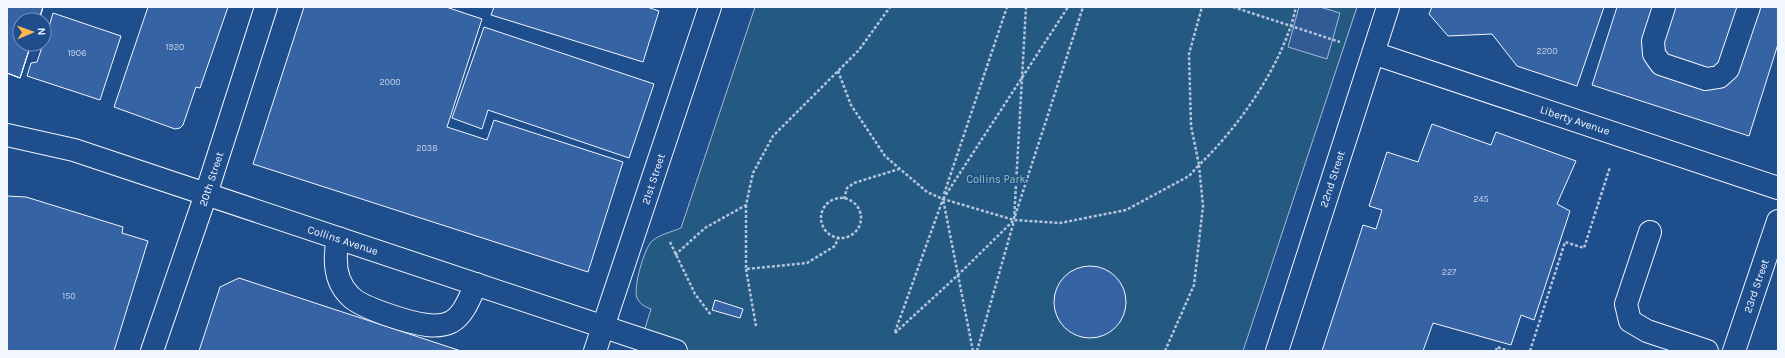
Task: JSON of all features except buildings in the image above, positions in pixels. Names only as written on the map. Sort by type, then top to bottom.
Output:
[{"type":"street","name":"20th Street","points":[[152,351],[206,194],[266,7]]},
{"type":"street","name":"21st Street","points":[[595,351],[710,7]]},
{"type":"street","name":"22nd Street","points":[[1277,351],[1388,7]]},
{"type":"street","points":[[1664,7],[1653,41],[1654,54],[1661,64],[1706,79],[1719,77],[1728,69],[1749,7]]},
{"type":"street","name":"Liberty Avenue","points":[[1373,53],[1778,188]]},
{"type":"street","name":"Collins Avenue","points":[[7,135],[74,150],[676,351]]},
{"type":"street","name":"23rd Street","points":[[1734,351],[1778,221]]},
{"type":"street","points":[[1650,232],[1626,304],[1630,321],[1646,331],[1707,351]]},
{"type":"street","points":[[338,238],[336,266],[341,284],[350,296],[369,307],[405,320],[427,325],[440,325],[452,321],[464,309],[476,284]]},
{"type":"path","points":[[756,326],[746,269],[746,205],[753,173],[773,136],[858,50],[890,7]]},
{"type":"path","points":[[1007,7],[943,198],[895,333],[958,275],[1014,220],[1026,7]]},
{"type":"path","points":[[973,351],[943,198],[1068,7]]},
{"type":"path","points":[[977,351],[1014,220],[1083,7]]},
{"type":"path","points":[[1165,351],[1194,285],[1203,206],[1199,165],[1191,126],[1189,54],[1202,7]]},
{"type":"path","points":[[1233,7],[1340,42]]},
{"type":"path","points":[[838,71],[851,105],[885,156],[927,192],[1014,220],[1060,223],[1126,210],[1189,176],[1214,150],[1253,99],[1277,61],[1296,7]]},
{"type":"path","points":[[1530,351],[1565,242],[1584,248],[1610,167]]},
{"type":"path","points":[[844,199],[847,188],[854,183],[900,169]]},
{"type":"path","points":[[844,199],[853,202],[858,207],[861,220],[856,232],[851,236],[838,238],[832,236],[823,227],[822,214],[828,203],[834,200],[844,199]]},
{"type":"path","points":[[676,255],[705,228],[746,205]]},
{"type":"path","points":[[746,269],[807,263],[835,246],[838,238]]},
{"type":"path","points":[[670,242],[695,294],[711,315]]},
{"type":"path","points":[[1496,351],[1497,347],[1509,351]]},
{"type":"green space","name":"Collins Park","points":[[755,7],[1357,7],[1243,351],[638,351],[651,309],[640,302],[636,293],[638,277],[643,260],[652,241],[662,235],[681,228]]},
{"type":"shaded area","points":[[1299,7],[1320,7],[1340,13],[1327,59],[1288,47]]}]
